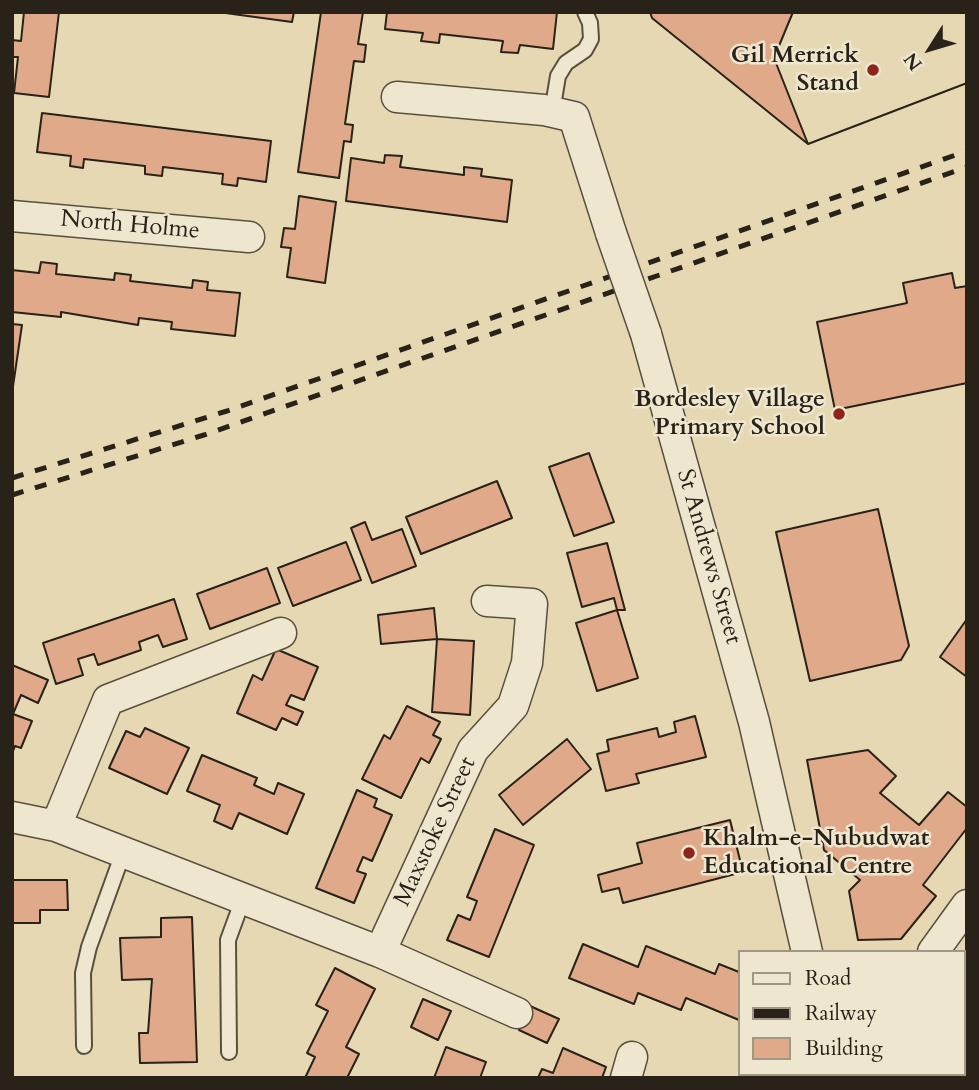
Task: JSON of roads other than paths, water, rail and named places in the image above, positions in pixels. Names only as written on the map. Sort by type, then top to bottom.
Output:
[{"type":"street","points":[[397,97],[548,111]]},
{"type":"street","name":"St Andrews Street","points":[[548,111],[575,117],[646,334],[754,722],[807,950]]},
{"type":"street","name":"North Holme","points":[[12,216],[249,237]]},
{"type":"street","name":"Maxstoke Street","points":[[380,952],[473,750],[513,706],[527,663],[532,604],[487,601]]},
{"type":"street","points":[[56,827],[108,700],[281,633]]},
{"type":"street","points":[[12,817],[56,827],[380,952],[517,1013]]},
{"type":"street","points":[[934,950],[967,905]]},
{"type":"lane","points":[[548,111],[558,76],[566,63],[585,51],[591,39],[590,23],[585,12]]},
{"type":"lane","points":[[84,1045],[83,973],[93,936],[123,853]]},
{"type":"lane","points":[[229,1052],[228,940],[243,899]]},
{"type":"railway","points":[[12,478],[227,411],[967,151]]},
{"type":"railway","points":[[12,495],[204,435],[967,167]]},
{"type":"place","name":"Gil Merrick Stand","points":[[873,70]]},
{"type":"place","name":"Bordesley Village Primary School","points":[[839,414]]},
{"type":"place","name":"Khalm-e-Nubudwat Educational Centre","points":[[689,853]]}]
